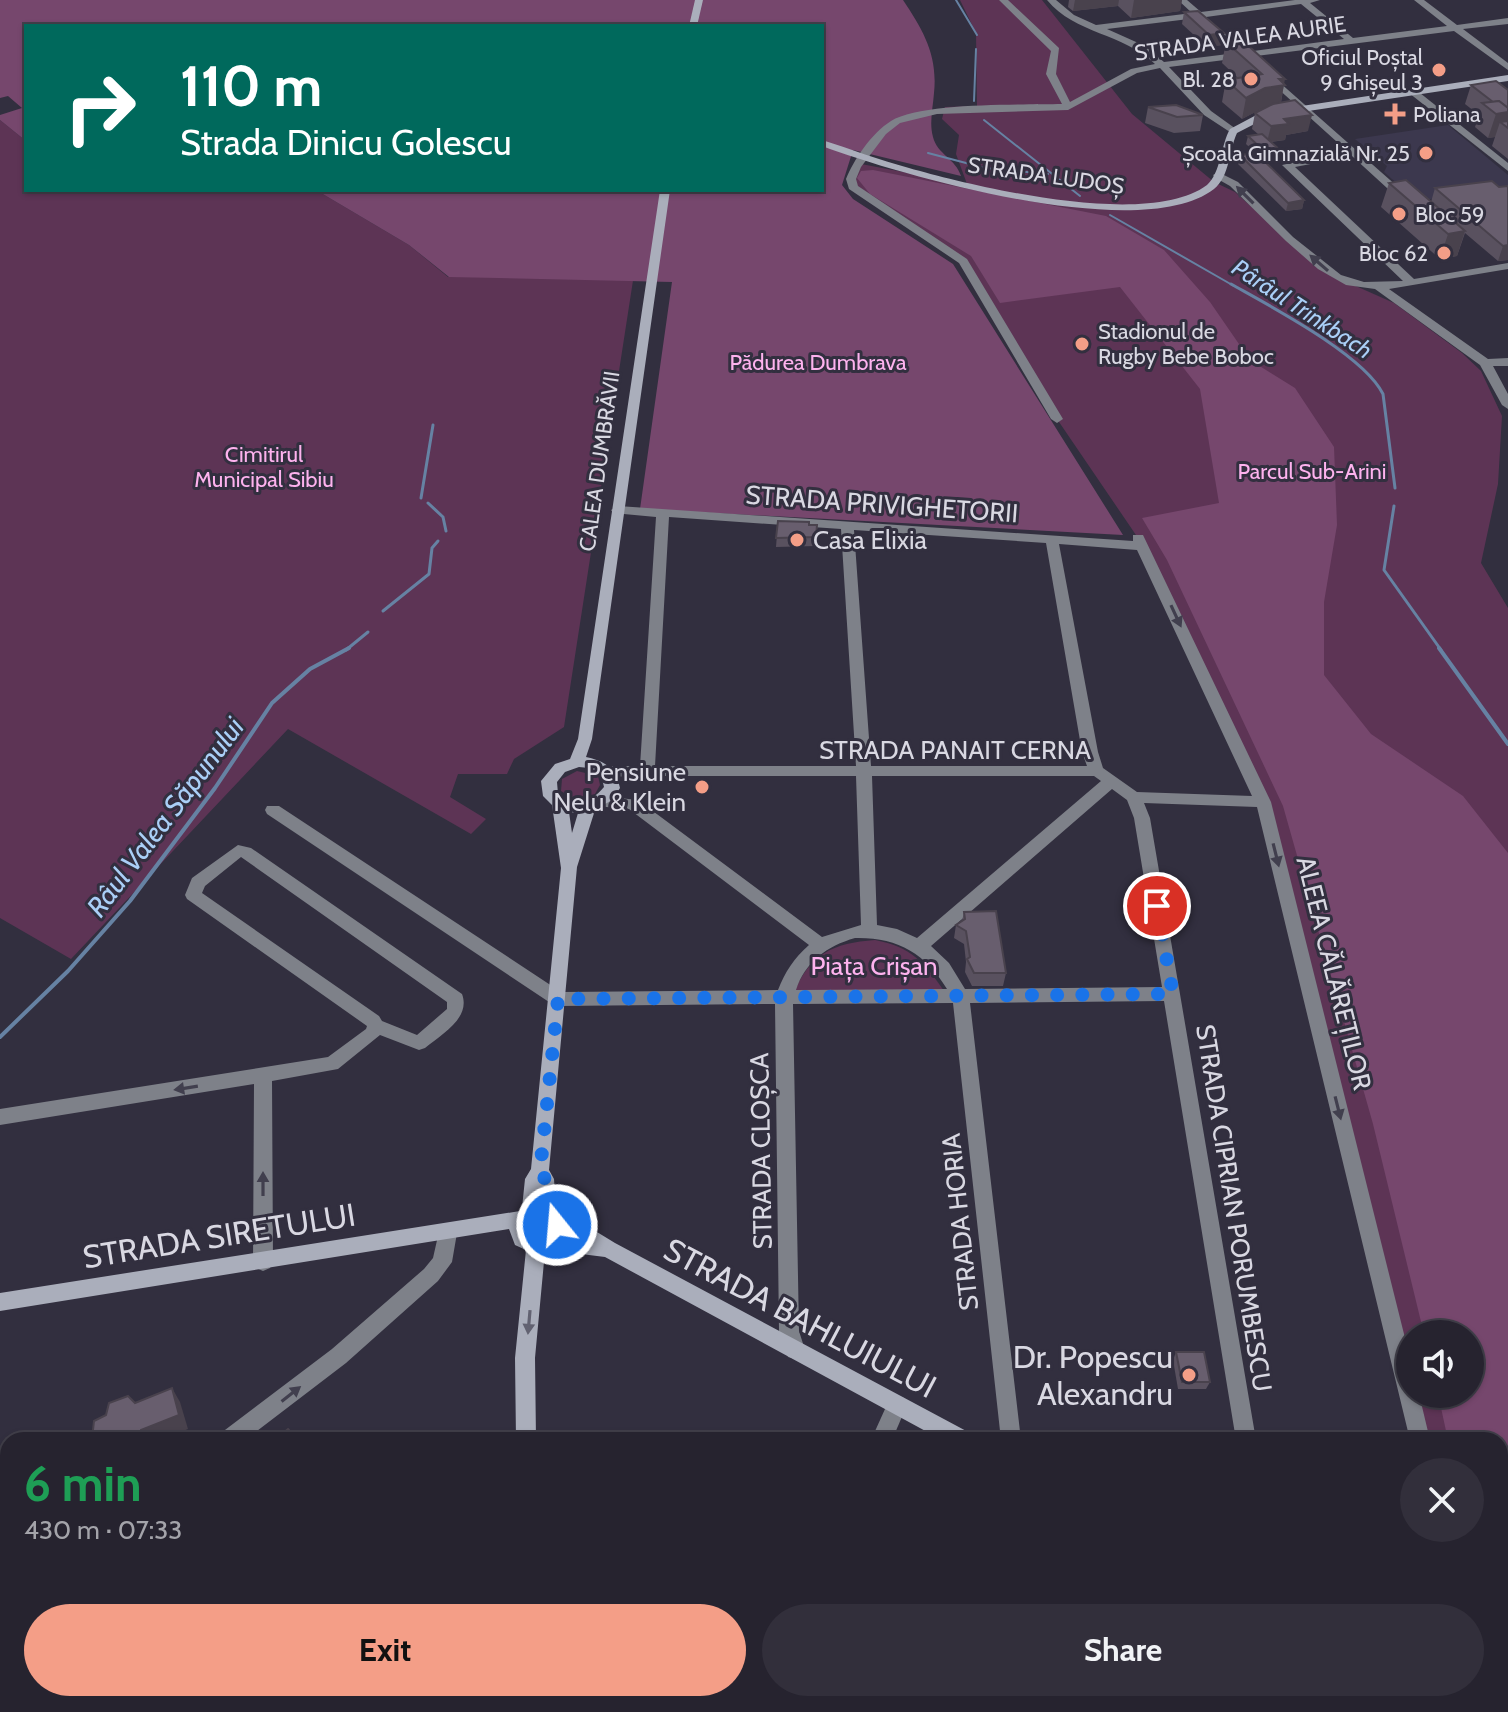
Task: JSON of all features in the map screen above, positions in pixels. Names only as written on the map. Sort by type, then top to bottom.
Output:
[{"type":"main road","points":[[693,24],[699,0]]},
{"type":"main road","points":[[1218,175],[1233,131],[1258,116],[1302,106],[1508,78]]},
{"type":"main road","name":"STRADA LUDOȘ","points":[[824,144],[862,160],[967,185],[1112,208],[1170,203],[1206,190],[1218,175]]},
{"type":"main road","name":"CALEA DUMBRĂVII","points":[[584,763],[665,192]]},
{"type":"main road","points":[[542,1243],[525,1242],[545,1179],[540,1171],[569,868],[560,804],[551,796],[549,781],[560,768],[584,763],[607,771],[612,788],[594,804],[569,868]]},
{"type":"main road","points":[[560,804],[594,804]]},
{"type":"main road","points":[[526,1432],[525,1358],[542,1243],[556,1231],[534,1218]]},
{"type":"main road","name":"STRADA BAHLUIULUI","points":[[534,1218],[608,1249],[948,1432]]},
{"type":"main road","name":"STRADA SIRETULUI","points":[[0,1302],[534,1218]]},
{"type":"main road","name":"STRADA BAHLUIULUI","points":[[542,1243],[608,1249]]},
{"type":"street","points":[[1003,0],[1056,50],[1051,74],[1068,107]]},
{"type":"street","points":[[1182,0],[1409,202]]},
{"type":"street","points":[[1095,28],[1316,0]]},
{"type":"street","points":[[1418,0],[1508,67]]},
{"type":"street","points":[[1302,1],[1351,41]]},
{"type":"street","points":[[1052,2],[1068,2]]},
{"type":"street","points":[[1052,2],[1069,17],[1141,48],[1212,119],[1233,131]]},
{"type":"street","name":"STRADA VALEA AURIE","points":[[862,160],[888,127],[909,116],[943,111],[1068,107],[1134,71],[1159,66],[1508,21]]},
{"type":"street","points":[[1412,91],[1508,168]]},
{"type":"street","points":[[1354,153],[1287,165],[1410,281]]},
{"type":"street","points":[[862,160],[853,172],[853,187],[963,261],[1057,419]]},
{"type":"street","points":[[1218,175],[1234,184],[1339,279],[1356,285],[1378,286],[1508,266]]},
{"type":"street","points":[[1378,286],[1485,363],[1508,405]]},
{"type":"street","points":[[1485,363],[1508,362]]},
{"type":"street","name":"STRADA PRIVIGHETORII","points":[[618,510],[1052,540],[1140,542]]},
{"type":"street","points":[[633,804],[663,513]]},
{"type":"street","points":[[847,525],[864,773],[869,930]]},
{"type":"street","points":[[919,946],[1104,776],[1090,752],[1052,540]]},
{"type":"street","name":"ALEEA CĂLĂREȚILOR","points":[[1140,542],[1263,802],[1418,1432]]},
{"type":"street","name":"STRADA PANAIT CERNA","points":[[607,771],[638,776],[864,773],[1104,776],[1134,797]]},
{"type":"street","name":"STRADA PANAIT CERNA","points":[[612,788],[638,776]]},
{"type":"street","points":[[1134,797],[1263,802]]},
{"type":"street","name":"STRADA CIPRIAN PORUMBESCU","points":[[1134,797],[1142,818],[1173,994],[1245,1432]]},
{"type":"street","points":[[594,804],[633,804],[820,944]]},
{"type":"street","points":[[273,810],[558,999],[1173,994]]},
{"type":"street","points":[[245,852],[456,999],[455,1012],[419,1043],[376,1026],[198,901],[193,895],[198,882],[232,853],[245,852]]},
{"type":"street","points":[[784,999],[795,966],[820,944],[836,936],[869,930],[887,932],[919,946],[946,972],[961,998]]},
{"type":"street","name":"STRADA HORIA","points":[[961,998],[1010,1432]]},
{"type":"street","name":"STRADA CLOȘCA","points":[[784,999],[789,1331],[795,1350]]},
{"type":"street","points":[[0,1117],[338,1062],[372,1034],[376,1026]]},
{"type":"street","points":[[263,1076],[263,1262]]},
{"type":"street","points":[[239,1432],[300,1388],[431,1275],[442,1262],[447,1233]]},
{"type":"street","points":[[885,1432],[897,1405]]},
{"type":"shaded area","name":"Școala Gimnazială Nr. 25","points":[[1448,125],[1508,175],[1508,188],[1417,201],[1384,172],[1387,166],[1355,139]]},
{"type":"green space","name":"Pădurea Dumbrava","points":[[0,0],[903,0],[923,33],[934,67],[933,137],[961,176],[853,150],[842,185],[853,199],[953,264],[1123,535],[640,509],[672,282],[449,277],[409,245],[319,192],[824,192],[824,24],[24,24],[24,139],[0,120],[0,115],[22,108],[8,96],[0,98]]},
{"type":"green space","name":"Parcul Sub-Arini","points":[[960,0],[1042,0],[1132,114],[1214,182],[1235,192],[1322,271],[1394,303],[1462,353],[1481,371],[1502,416],[1498,484],[1481,563],[1508,608],[1508,1432],[1418,1432],[1412,1408],[1484,1408],[1484,1320],[1396,1320],[1396,1342],[1263,802],[1138,538],[1057,419],[966,265],[860,194],[853,172],[861,164],[967,184],[956,154],[959,135],[942,119],[945,107],[977,106],[976,33]]},
{"type":"green space","name":"Cimitirul Municipal Sibiu","points":[[0,120],[24,139],[24,192],[319,192],[409,245],[448,277],[647,192],[564,727],[514,759],[507,774],[458,774],[450,797],[486,819],[471,834],[288,729],[71,959],[0,918]]},
{"type":"green space","points":[[873,170],[1106,216],[1164,250],[1210,302],[1250,360],[1295,388],[1334,447],[1337,525],[1324,602],[1324,675],[1371,734],[1463,796],[1508,853],[1508,1432],[1446,1432],[1441,1408],[1484,1408],[1484,1320],[1421,1320],[1373,1124],[1283,806],[1167,560],[1142,518],[1219,503],[1200,389],[1120,287],[1000,303],[971,256],[870,194],[857,178],[861,171]]},
{"type":"green space","points":[[577,771],[598,776],[600,785],[595,794],[574,799],[561,791],[562,779]]},
{"type":"green space","name":"Piața Crișan","points":[[875,940],[916,957],[944,991],[793,995],[807,970],[824,953],[847,944]]},
{"type":"building","points":[[1198,11],[1224,33],[1209,35],[1184,12]]},
{"type":"building","points":[[1242,40],[1285,79],[1279,79],[1285,85],[1265,88],[1246,98],[1226,80],[1262,74],[1226,42]]},
{"type":"building","points":[[1496,81],[1508,90],[1508,108],[1499,101],[1493,102],[1471,85]]},
{"type":"building","points":[[1295,100],[1312,115],[1284,119],[1289,124],[1271,126],[1255,113],[1273,104]]},
{"type":"building","points":[[1499,101],[1508,108],[1508,112],[1496,114],[1482,103]]},
{"type":"building","points":[[1176,105],[1203,115],[1177,117],[1148,107]]},
{"type":"building","points":[[1262,134],[1281,151],[1266,153],[1248,136]]},
{"type":"building","points":[[1256,153],[1304,200],[1288,203],[1240,155]]},
{"type":"building","points":[[1406,180],[1465,231],[1448,234],[1389,183]]},
{"type":"building","points":[[1492,181],[1499,187],[1508,186],[1508,245],[1503,246],[1435,188]]},
{"type":"building","points":[[778,521],[817,525],[816,537],[776,538]]},
{"type":"building","points":[[996,911],[1006,973],[974,973],[967,959],[970,957],[966,931],[956,925],[965,919],[964,912]]},
{"type":"building","points":[[1176,1352],[1204,1352],[1210,1382],[1182,1382]]},
{"type":"building","points":[[172,1388],[179,1415],[141,1432],[93,1432],[94,1421],[106,1415],[109,1403],[128,1396],[135,1403]]},
{"type":"waterway","name":"Pârâul Trinkbach","points":[[956,0],[977,35]]},
{"type":"waterway","name":"Pârâul Trinkbach","points":[[974,101],[976,49]]},
{"type":"waterway","name":"Pârâul Trinkbach","points":[[984,120],[1080,196]]},
{"type":"waterway","points":[[928,153],[985,168],[1048,174]]},
{"type":"waterway","name":"Pârâul Trinkbach","points":[[1110,215],[1234,286]]},
{"type":"waterway","name":"Pârâul Trinkbach","points":[[1231,284],[1337,348],[1373,379],[1383,394],[1395,488]]},
{"type":"waterway","name":"Râul Valea Săpunului","points":[[421,498],[433,425]]},
{"type":"waterway","name":"Râul Valea Săpunului","points":[[428,503],[443,517],[446,531]]},
{"type":"waterway","name":"Pârâul Trinkbach","points":[[1394,506],[1384,570],[1441,650]]},
{"type":"waterway","name":"Râul Valea Săpunului","points":[[383,611],[429,574],[432,548],[438,541]]},
{"type":"waterway","name":"Râul Valea Săpunului","points":[[347,649],[368,632]]},
{"type":"waterway","name":"Pârâul Trinkbach","points":[[1439,648],[1508,744]]},
{"type":"waterway","name":"Râul Valea Săpunului","points":[[0,1037],[68,971],[130,901],[215,788],[272,703],[310,669],[347,649]]},
{"type":"place","name":"Oficiul Poștal 9 Ghișeul 3","points":[[1439,70]]},
{"type":"place","name":"Bl. 28","points":[[1251,79]]},
{"type":"place","name":"Poliana","points":[[1395,114]]},
{"type":"place","name":"Școala Gimnazială Nr. 25","points":[[1426,153]]},
{"type":"place","name":"Bloc 59","points":[[1399,214]]},
{"type":"place","name":"Bloc 62","points":[[1444,253]]},
{"type":"place","name":"Stadionul de Rugby Bebe Boboc","points":[[1082,344]]},
{"type":"place","name":"Casa Elixia","points":[[797,540]]},
{"type":"place","name":"Pensiune Nelu & Klein","points":[[702,787]]},
{"type":"place","name":"Dr. Popescu Alexandru","points":[[1189,1375]]},
{"type":"route","points":[[557,1225],[556,1219],[547,1211],[545,1179],[540,1171],[558,999],[1173,994],[1157,906]]}]
